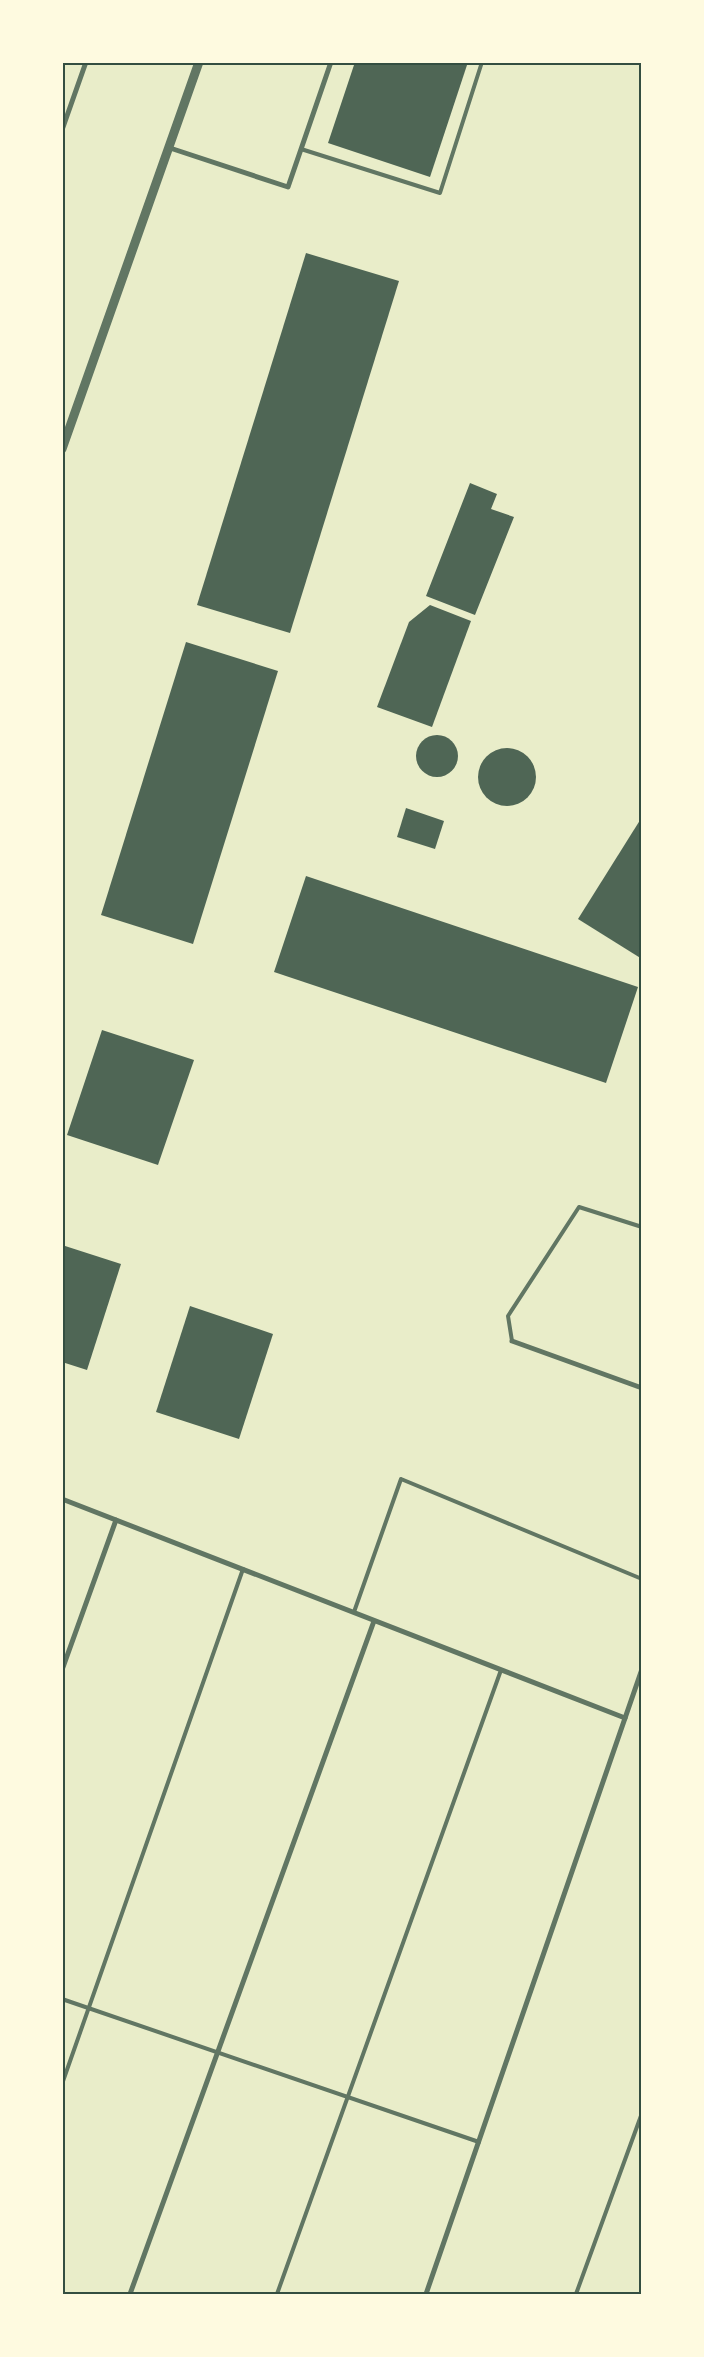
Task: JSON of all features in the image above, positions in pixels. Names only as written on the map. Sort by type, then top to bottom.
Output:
[{"type":"street","points":[[62,130],[86,62]]},
{"type":"street","points":[[62,449],[199,62]]},
{"type":"street","points":[[170,148],[288,187],[331,62]]},
{"type":"street","points":[[512,1341],[642,1388]]},
{"type":"street","points":[[62,1499],[625,1718]]},
{"type":"street","points":[[62,1670],[116,1520]]},
{"type":"street","points":[[130,2294],[216,2051],[374,1621]]},
{"type":"street","points":[[426,2294],[642,1669]]},
{"type":"lane","points":[[301,149],[440,193],[482,62]]},
{"type":"lane","points":[[512,1341],[508,1316],[579,1208],[642,1227]]},
{"type":"lane","points":[[354,1612],[401,1478],[642,1579]]},
{"type":"lane","points":[[62,2084],[243,1569]]},
{"type":"lane","points":[[277,2294],[500,1670]]},
{"type":"lane","points":[[62,1999],[479,2142]]},
{"type":"lane","points":[[576,2294],[642,2113]]},
{"type":"building","points":[[355,62],[468,62],[430,177],[328,143]]},
{"type":"building","points":[[306,253],[399,281],[290,633],[197,605]]},
{"type":"building","points":[[470,483],[497,494],[491,509],[514,517],[475,615],[426,596]]},
{"type":"building","points":[[430,605],[471,621],[432,727],[377,707],[409,622]]},
{"type":"building","points":[[186,642],[278,671],[193,944],[101,915]]},
{"type":"building","points":[[441,735],[449,738],[455,744],[458,756],[455,768],[449,774],[433,777],[425,774],[419,768],[416,752],[419,744],[425,738]]},
{"type":"building","points":[[507,748],[518,750],[531,761],[536,777],[534,788],[523,801],[507,806],[496,804],[483,793],[478,777],[480,766],[491,753]]},
{"type":"building","points":[[406,808],[444,821],[435,849],[397,837]]},
{"type":"building","points":[[642,817],[642,959],[578,919]]},
{"type":"building","points":[[306,876],[638,987],[606,1083],[274,972]]},
{"type":"building","points":[[102,1030],[194,1060],[158,1165],[67,1135]]},
{"type":"building","points":[[62,1245],[121,1264],[87,1370],[62,1362]]},
{"type":"building","points":[[190,1306],[273,1334],[239,1439],[156,1412]]}]
